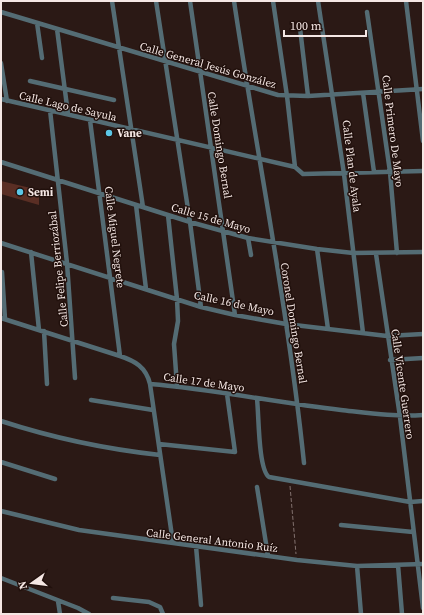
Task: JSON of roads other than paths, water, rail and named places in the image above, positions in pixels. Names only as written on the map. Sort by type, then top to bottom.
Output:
[{"type":"street","points":[[112,1],[143,207]]},
{"type":"street","points":[[156,1],[176,141],[190,222],[201,307]]},
{"type":"street","name":"Calle Domingo Bernal","points":[[190,1],[225,233],[235,314]]},
{"type":"street","name":"Coronel Domingo Bernal","points":[[234,1],[258,159],[286,324],[298,405],[304,463]]},
{"type":"street","points":[[273,1],[287,96],[295,167]]},
{"type":"street","name":"Calle Plan de Ayala","points":[[318,1],[344,174],[363,333]]},
{"type":"street","points":[[406,1],[423,142]]},
{"type":"street","name":"Calle General Jesús González","points":[[1,12],[164,62],[287,96],[333,95],[423,89]]},
{"type":"street","name":"Calle Primero De Mayo","points":[[367,12],[390,172],[397,253]]},
{"type":"street","points":[[38,23],[42,58]]},
{"type":"street","points":[[300,28],[308,96]]},
{"type":"street","points":[[57,29],[68,114]]},
{"type":"street","points":[[1,62],[7,101]]},
{"type":"street","points":[[30,81],[114,100]]},
{"type":"street","points":[[363,93],[374,172]]},
{"type":"street","name":"Calle Lago de Sayula","points":[[1,100],[68,114],[176,141],[295,167],[303,174],[423,171]]},
{"type":"street","name":"Calle Felipe Berriozábal","points":[[50,110],[67,263],[74,342],[75,378]]},
{"type":"street","name":"Calle Miguel Negrete","points":[[90,120],[120,356]]},
{"type":"street","name":"Calle 15 de Mayo","points":[[1,162],[225,233],[248,238],[273,243],[353,253],[376,254],[423,252]]},
{"type":"street","points":[[136,205],[146,289]]},
{"type":"street","points":[[168,215],[177,299],[178,321],[174,344],[177,386]]},
{"type":"street","points":[[248,238],[251,255]]},
{"type":"street","name":"Calle 16 de Mayo","points":[[1,243],[201,307],[286,324],[387,336],[423,334]]},
{"type":"street","points":[[317,249],[328,329]]},
{"type":"street","points":[[31,252],[47,384]]},
{"type":"street","name":"Calle Vicente Guerrero","points":[[376,254],[390,360],[400,417],[413,532],[420,564],[423,608]]},
{"type":"street","points":[[2,272],[3,318]]},
{"type":"street","name":"Calle 17 de Mayo","points":[[3,318],[135,362],[146,372],[150,384],[177,386],[298,405],[400,417],[423,415]]},
{"type":"street","points":[[390,360],[423,358]]},
{"type":"street","points":[[150,384],[173,543]]},
{"type":"street","points":[[159,444],[234,452],[237,450],[227,394]]},
{"type":"street","points":[[257,399],[262,458],[265,473],[269,477],[410,502],[423,501]]},
{"type":"street","points":[[91,400],[153,410]]},
{"type":"street","points":[[1,421],[72,442],[160,455]]},
{"type":"street","points":[[1,462],[55,479]]},
{"type":"street","points":[[257,487],[268,556]]},
{"type":"street","name":"Calle General Antonio Ruíz","points":[[1,511],[79,530],[297,560],[357,566],[420,564]]},
{"type":"street","points":[[341,525],[413,532]]},
{"type":"street","points":[[196,546],[201,605]]},
{"type":"street","points":[[398,565],[402,614]]},
{"type":"street","points":[[357,566],[361,614]]},
{"type":"street","points":[[1,578],[89,614]]},
{"type":"street","points":[[113,598],[153,604],[160,607],[163,614]]},
{"type":"street","points":[[58,601],[60,614]]},
{"type":"place","name":"Vane","points":[[109,133]]},
{"type":"place","name":"Semi","points":[[20,192]]}]
